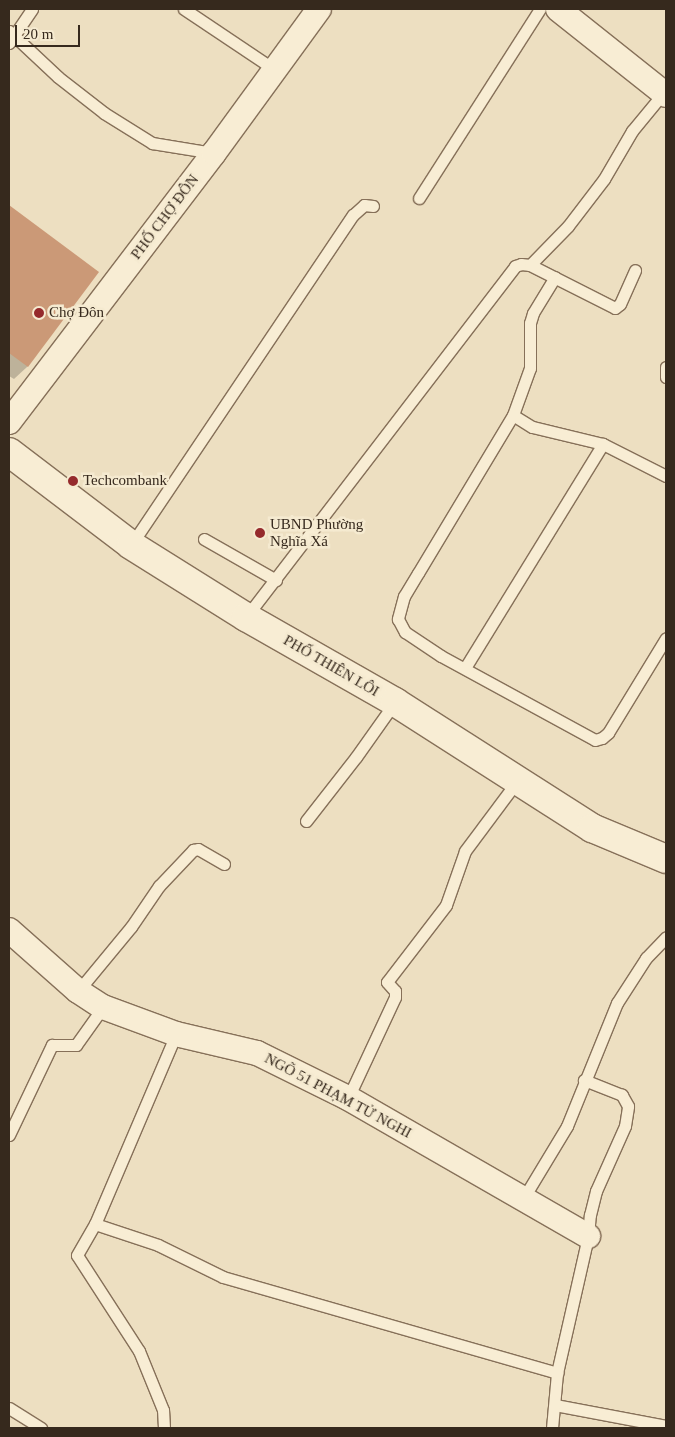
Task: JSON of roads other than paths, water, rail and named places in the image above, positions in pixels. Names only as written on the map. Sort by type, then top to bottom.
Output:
[{"type":"main road","name":"PHỐ THIÊN LÔI","points":[[9,452],[131,545],[246,617],[394,702],[592,828],[665,857]]},
{"type":"street","name":"PHỐ CHỢ ĐÔN","points":[[9,422],[214,153],[319,9]]},
{"type":"street","points":[[558,9],[665,92]]},
{"type":"street","name":"NGÕ 51 PHẠM TỬ NGHI","points":[[9,930],[78,991],[103,1007],[176,1034],[257,1053],[348,1098],[588,1236]]},
{"type":"lane","points":[[32,9],[10,36],[58,77],[96,107],[152,143],[214,153]]},
{"type":"lane","points":[[184,9],[275,70]]},
{"type":"lane","points":[[419,198],[540,9]]},
{"type":"lane","points":[[530,265],[568,226],[604,179],[632,131],[665,92]]},
{"type":"lane","points":[[131,545],[353,215],[364,205],[373,206]]},
{"type":"lane","points":[[246,617],[514,266],[521,264],[530,265],[616,308],[620,304],[635,270]]},
{"type":"lane","points":[[554,277],[533,313],[530,323],[530,368],[513,416],[404,596],[398,619],[405,632],[441,656],[595,740],[602,738],[608,733],[666,638]]},
{"type":"lane","points":[[666,366],[666,377]]},
{"type":"lane","points":[[513,416],[532,427],[603,444],[666,476]]},
{"type":"lane","points":[[465,668],[603,444]]},
{"type":"lane","points":[[204,539],[276,580]]},
{"type":"lane","points":[[306,821],[356,757],[394,702]]},
{"type":"lane","points":[[348,1098],[395,997],[394,991],[387,982],[446,905],[465,851],[518,780]]},
{"type":"lane","points":[[78,991],[131,927],[159,886],[193,850],[198,848],[224,864]]},
{"type":"lane","points":[[523,1200],[567,1126],[584,1080],[624,990],[646,958],[666,937]]},
{"type":"lane","points":[[9,1135],[52,1045],[76,1046],[103,1007]]},
{"type":"lane","points":[[164,1428],[163,1410],[139,1351],[77,1255],[95,1224],[176,1034]]},
{"type":"lane","points":[[552,1428],[557,1372],[596,1192],[625,1126],[628,1106],[622,1095],[584,1080]]},
{"type":"lane","points":[[95,1224],[158,1245],[232,1280],[557,1372]]},
{"type":"lane","points":[[555,1405],[666,1426]]},
{"type":"lane","points":[[9,1408],[41,1428]]},
{"type":"place","name":"Chợ Đôn","points":[[39,313]]},
{"type":"place","name":"Techcombank","points":[[73,481]]},
{"type":"place","name":"UBND Phường Nghĩa Xá","points":[[260,533]]}]
